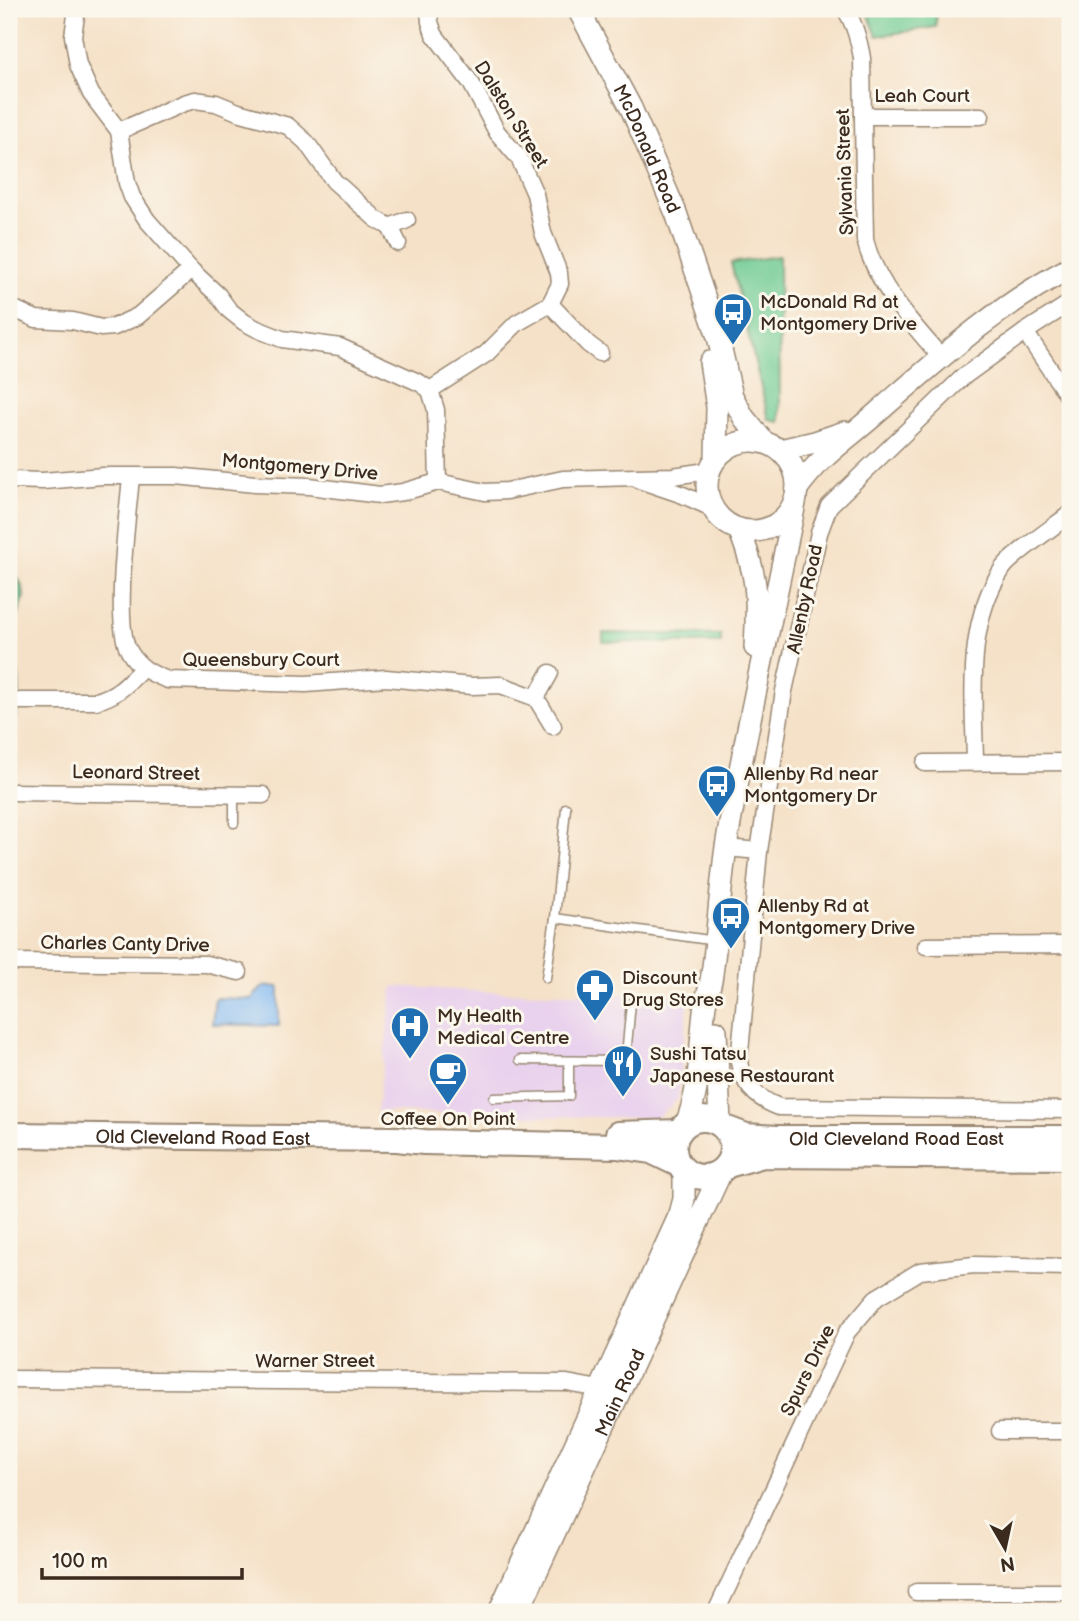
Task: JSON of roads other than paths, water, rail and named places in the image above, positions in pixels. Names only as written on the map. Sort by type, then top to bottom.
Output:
[{"type":"main road","name":"McDonald Road","points":[[578,9],[631,108],[676,213],[718,337],[732,396],[744,418],[772,446]]},
{"type":"main road","name":"Allenby Road","points":[[682,1128],[694,1104],[726,848],[753,698],[763,662],[797,494],[822,457],[976,327],[1070,268]]},
{"type":"main road","name":"McDonald Road","points":[[702,295],[719,424],[712,466]]},
{"type":"main road","name":"Allenby Road","points":[[772,446],[834,437],[860,426]]},
{"type":"main road","points":[[751,440],[772,446],[793,467],[797,494],[785,517],[767,529],[739,529],[728,525],[712,508],[706,485],[712,466],[726,448],[738,442],[751,440]]},
{"type":"main road","name":"Allenby Road","points":[[739,529],[755,573],[758,596],[753,698]]},
{"type":"main road","name":"Allenby Road","points":[[712,976],[723,1126]]},
{"type":"main road","points":[[702,1119],[723,1126],[733,1146],[724,1168],[702,1177],[681,1167],[673,1148],[682,1128],[702,1119]]},
{"type":"main road","name":"Old Cleveland Road East","points":[[723,1126],[746,1136],[778,1138],[1070,1138]]},
{"type":"main road","name":"Old Cleveland Road East","points":[[397,1139],[424,1133],[682,1128]]},
{"type":"main road","name":"Old Cleveland Road East","points":[[9,1135],[397,1139],[424,1142],[617,1146],[651,1151],[681,1167]]},
{"type":"main road","name":"Old Cleveland Road East","points":[[724,1168],[763,1155],[1070,1157]]},
{"type":"main road","name":"Main Road","points":[[518,1612],[680,1214],[684,1199],[681,1167]]},
{"type":"main road","name":"Main Road","points":[[499,1612],[724,1168]]},
{"type":"street","points":[[77,9],[73,36],[78,65],[90,94],[119,131],[127,183],[138,209],[229,310],[250,326],[282,339],[349,350],[421,383],[430,390],[436,410],[438,482]]},
{"type":"street","name":"Dalston Street","points":[[429,9],[434,34],[471,83],[493,126],[519,158],[535,194],[543,233],[559,273],[560,284],[550,304]]},
{"type":"street","name":"Sylvania Street","points":[[845,9],[855,28],[862,58],[865,240],[869,255],[876,270],[914,326],[941,357]]},
{"type":"street","points":[[119,131],[195,100],[216,103],[288,126],[298,134],[334,181],[376,219],[390,228],[398,243]]},
{"type":"street","name":"Leah Court","points":[[863,116],[981,116]]},
{"type":"street","points":[[390,228],[407,219]]},
{"type":"street","points":[[10,305],[36,318],[73,321],[101,328],[114,327],[138,316],[191,270]]},
{"type":"street","name":"Allenby Road","points":[[768,1103],[750,1088],[741,1074],[739,1062],[759,851],[784,691],[822,524],[830,506],[846,488],[963,377],[1070,303]]},
{"type":"street","points":[[430,390],[486,354],[517,323],[550,304],[600,353]]},
{"type":"street","points":[[1025,332],[1070,399]]},
{"type":"street","points":[[923,372],[944,395]]},
{"type":"street","name":"Montgomery Drive","points":[[9,480],[176,476],[309,486],[380,495],[403,492],[438,482],[485,492],[508,491],[563,479],[688,475],[712,466]]},
{"type":"street","name":"Montgomery Drive","points":[[627,476],[712,508]]},
{"type":"street","points":[[20,701],[96,701],[108,698],[119,692],[143,668],[127,650],[124,637],[122,564],[131,477]]},
{"type":"street","points":[[975,762],[974,661],[983,608],[1004,566],[1070,514]]},
{"type":"street","name":"Queensbury Court","points":[[143,668],[167,680],[306,684],[386,678],[472,686],[501,685],[536,698]]},
{"type":"street","points":[[550,673],[536,698],[553,726]]},
{"type":"street","points":[[925,763],[1070,762]]},
{"type":"street","name":"Leonard Street","points":[[9,792],[262,795]]},
{"type":"street","points":[[726,848],[759,851]]},
{"type":"street","points":[[926,946],[1070,946]]},
{"type":"street","name":"Charles Canty Drive","points":[[9,962],[206,964],[239,972]]},
{"type":"street","name":"Old Cleveland Road East","points":[[768,1103],[779,1107],[814,1109],[1070,1110]]},
{"type":"street","name":"Spurs Drive","points":[[716,1612],[847,1332],[876,1298],[920,1271],[974,1265],[1070,1267]]},
{"type":"street","name":"Warner Street","points":[[9,1379],[567,1383],[609,1391]]},
{"type":"street","points":[[1000,1431],[1070,1431]]},
{"type":"street","points":[[916,1592],[1070,1592]]},
{"type":"lane","points":[[234,794],[234,823]]},
{"type":"lane","points":[[546,978],[566,808]]},
{"type":"lane","points":[[555,918],[716,941]]},
{"type":"lane","points":[[520,1060],[620,1061],[626,1056],[631,1003]]},
{"type":"lane","points":[[494,1098],[569,1096],[569,1061]]},
{"type":"water","points":[[264,986],[279,987],[279,1026],[212,1024],[215,998],[251,999]]},
{"type":"place","name":"McDonald Rd at Montgomery Drive","points":[[733,346]]},
{"type":"place","name":"Allenby Rd near Montgomery Dr","points":[[717,818]]},
{"type":"place","name":"Allenby Rd at Montgomery Drive","points":[[731,950]]},
{"type":"place","name":"Discount Drug Stores","points":[[595,1022]]},
{"type":"place","name":"My Health Medical Centre","points":[[410,1060]]},
{"type":"place","name":"Sushi Tatsu Japanese Restaurant","points":[[623,1098]]},
{"type":"place","name":"Coffee On Point","points":[[448,1106]]}]
